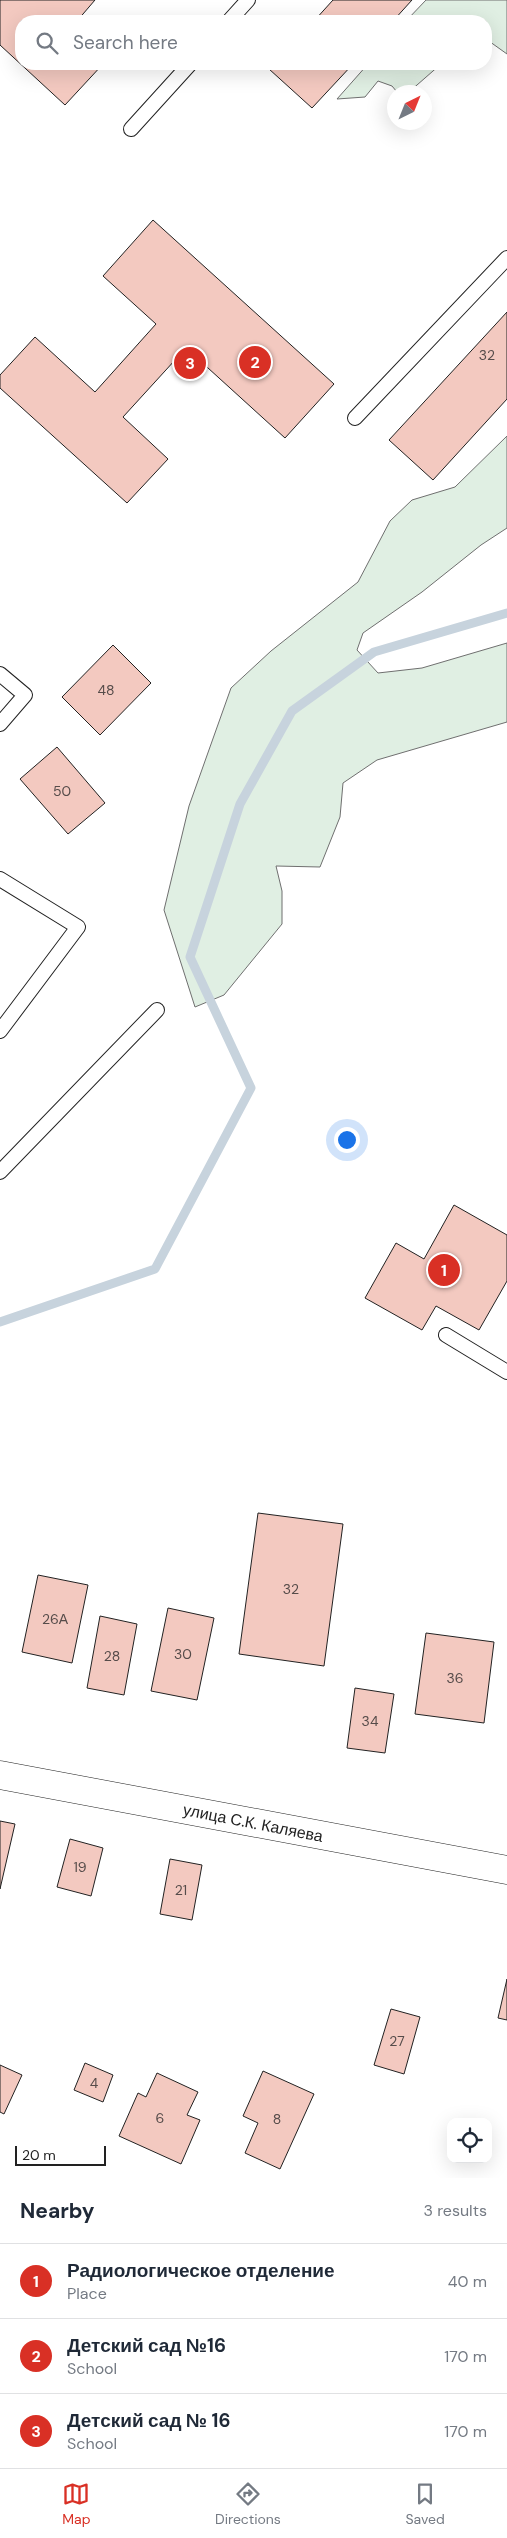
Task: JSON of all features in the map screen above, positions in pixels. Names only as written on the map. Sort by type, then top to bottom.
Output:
[{"type":"street","name":"улица С.К. Каляева","points":[[0,1775],[507,1870]]},
{"type":"lane","points":[[234,15],[248,0]]},
{"type":"lane","points":[[131,130],[185,70]]},
{"type":"lane","points":[[355,418],[507,258]]},
{"type":"lane","points":[[0,674],[25,695],[0,724]]},
{"type":"lane","points":[[0,879],[78,927],[0,1031]]},
{"type":"lane","points":[[0,1172],[157,1010]]},
{"type":"lane","points":[[446,1335],[507,1372]]},
{"type":"green space","points":[[426,0],[507,0],[507,54],[492,43],[492,15],[412,15]]},
{"type":"green space","points":[[363,70],[434,70],[417,85],[389,85],[378,81],[365,97],[337,99]]},
{"type":"green space","points":[[507,436],[507,528],[481,545],[422,592],[363,633],[357,650],[378,673],[422,668],[507,643],[507,722],[377,760],[343,783],[340,817],[320,867],[276,866],[282,891],[282,924],[224,995],[195,1007],[164,910],[189,806],[231,688],[271,651],[358,582],[390,521],[412,500],[455,487]]},
{"type":"building","points":[[0,0],[95,0],[82,15],[15,15],[15,59],[0,45]]},
{"type":"building","points":[[333,0],[412,0],[398,15],[319,15]]},
{"type":"building","points":[[27,70],[97,70],[65,105]]},
{"type":"building","points":[[270,70],[347,70],[312,108]]},
{"type":"building","points":[[153,220],[334,384],[285,438],[186,348],[123,417],[168,459],[127,503],[0,388],[0,375],[35,337],[95,392],[156,324],[103,276]]},
{"type":"building","points":[[507,312],[507,399],[433,480],[389,440]]},
{"type":"building","points":[[113,645],[151,683],[100,735],[62,697]]},
{"type":"building","points":[[57,747],[105,803],[68,834],[20,779]]},
{"type":"building","points":[[454,1205],[507,1235],[507,1281],[479,1330],[436,1306],[422,1330],[365,1298],[396,1243],[424,1259]]},
{"type":"building","points":[[258,1513],[343,1524],[324,1666],[239,1654]]},
{"type":"building","points":[[38,1575],[88,1585],[72,1663],[22,1652]]},
{"type":"building","points":[[168,1608],[214,1618],[197,1700],[151,1691]]},
{"type":"building","points":[[100,1616],[137,1624],[124,1695],[87,1688]]},
{"type":"building","points":[[426,1633],[494,1642],[484,1723],[415,1714]]},
{"type":"building","points":[[355,1688],[394,1694],[385,1753],[347,1748]]},
{"type":"building","points":[[0,1821],[15,1824],[0,1889]]},
{"type":"building","points":[[70,1839],[103,1848],[91,1896],[57,1887]]},
{"type":"building","points":[[170,1859],[202,1865],[192,1920],[160,1914]]},
{"type":"building","points":[[507,1979],[507,2020],[498,2018]]},
{"type":"building","points":[[391,2009],[420,2017],[404,2074],[374,2065]]},
{"type":"building","points":[[85,2063],[113,2075],[103,2102],[74,2090]]},
{"type":"building","points":[[0,2065],[22,2075],[4,2114],[0,2112]]},
{"type":"building","points":[[263,2071],[314,2094],[280,2169],[245,2153],[258,2123],[243,2116]]},
{"type":"building","points":[[157,2073],[198,2092],[187,2115],[200,2120],[181,2164],[119,2136],[138,2093],[146,2097]]},
{"type":"waterway","points":[[0,1322],[155,1269],[251,1088],[190,957],[240,804],[292,711],[374,652],[507,613]]},
{"type":"place","name":"Детский сад №16","points":[[255,362]]},
{"type":"place","name":"Детский сад № 16","points":[[190,363]]},
{"type":"place","name":"Радиологическое отделение","points":[[444,1270]]}]
